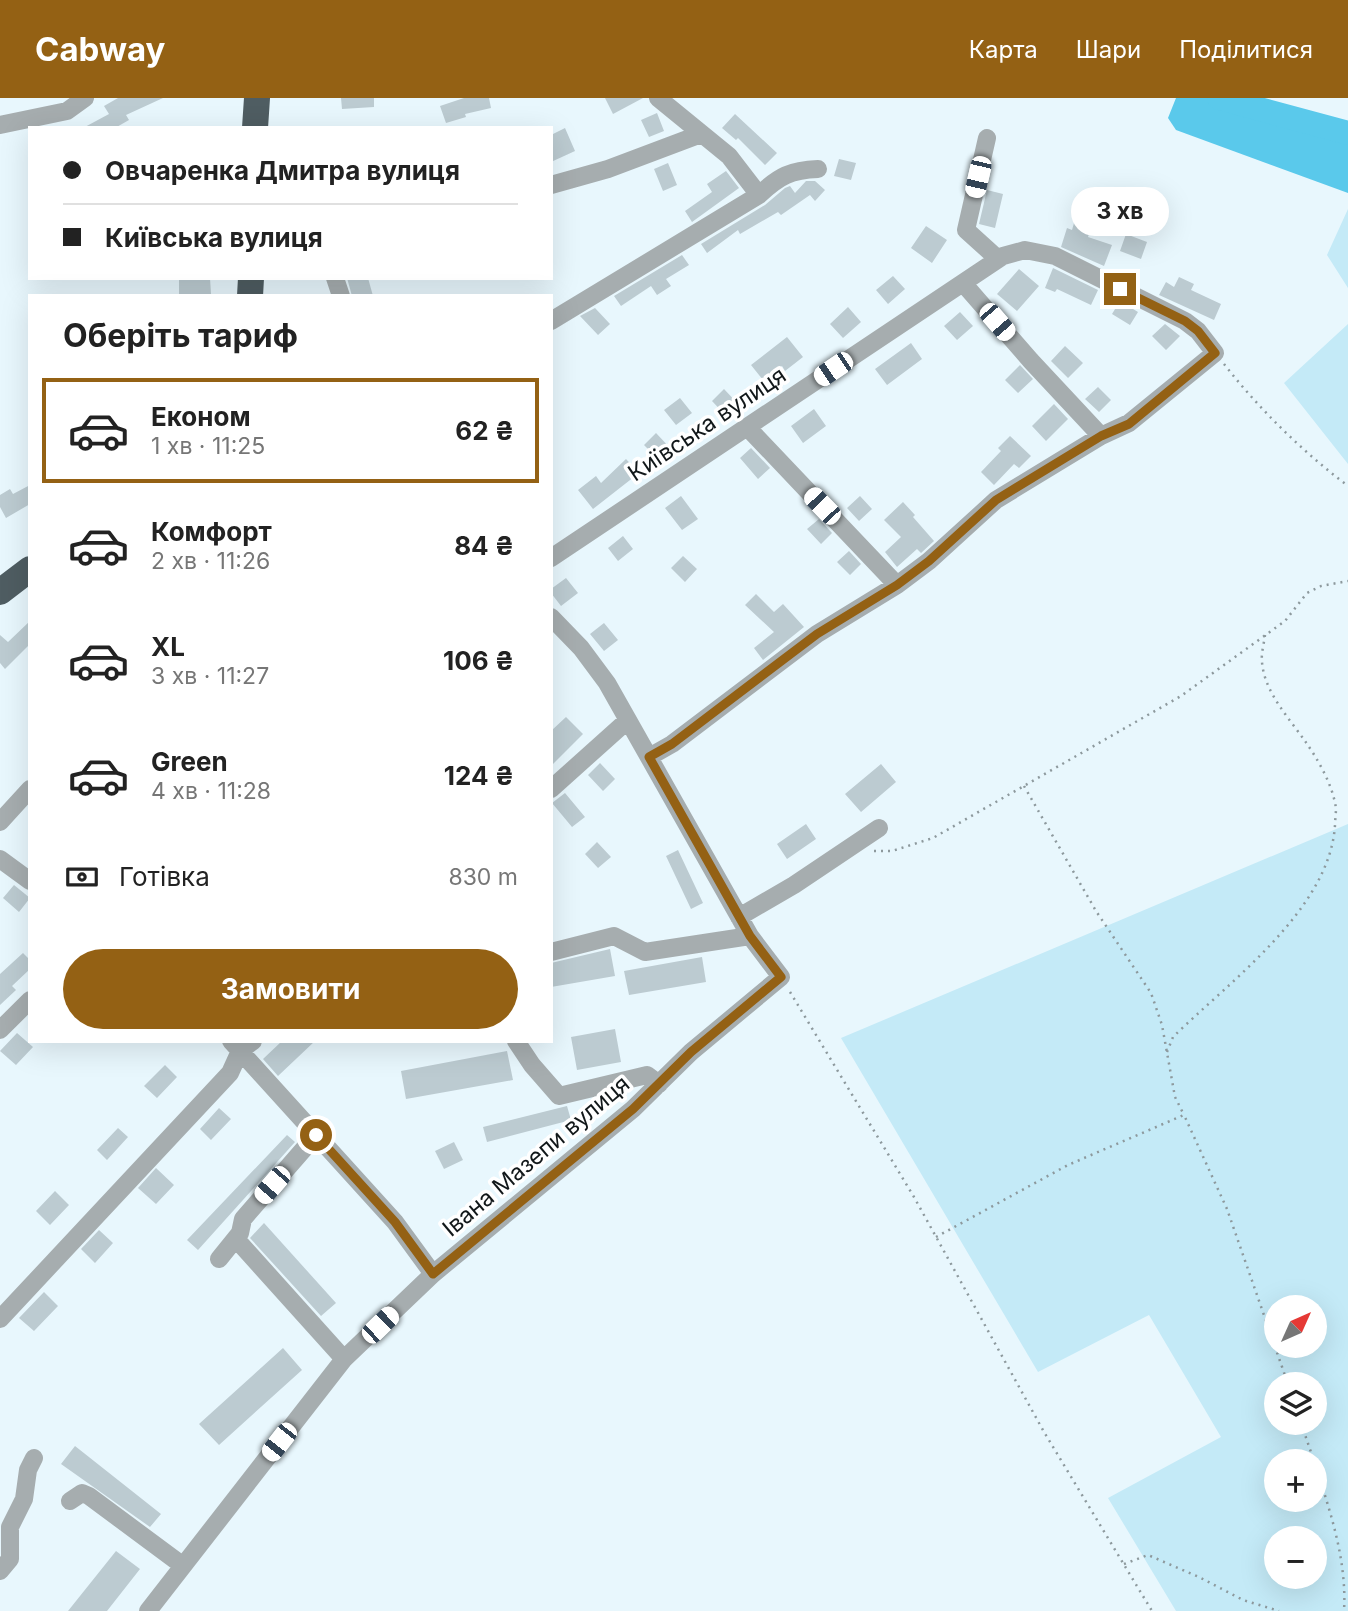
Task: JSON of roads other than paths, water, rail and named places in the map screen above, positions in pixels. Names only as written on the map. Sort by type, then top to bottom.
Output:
[{"type":"highway","points":[[255,126],[257,98]]},
{"type":"highway","points":[[0,592],[28,571]]},
{"type":"street","points":[[0,125],[67,111],[85,98]]},
{"type":"street","points":[[658,98],[729,156],[760,195]]},
{"type":"street","points":[[553,184],[608,169],[701,134]]},
{"type":"street","points":[[987,138],[966,230],[998,259]]},
{"type":"street","points":[[553,320],[760,195],[775,180],[798,170],[818,169]]},
{"type":"street","name":"Київська вулиця","points":[[553,557],[998,259],[1025,250],[1055,257],[1185,321],[1198,331],[1215,353],[1129,424],[1101,436]]},
{"type":"street","points":[[649,757],[672,744],[817,634],[897,585],[929,561],[996,500],[1101,436],[963,283]]},
{"type":"street","points":[[747,427],[897,585]]},
{"type":"street","points":[[553,619],[588,656],[607,682],[750,936],[645,952],[614,936],[553,951]]},
{"type":"street","points":[[553,787],[628,720]]},
{"type":"street","points":[[0,822],[28,791]]},
{"type":"street","points":[[739,917],[794,885],[879,828]]},
{"type":"street","points":[[0,859],[28,880]]},
{"type":"street","name":"Івана Мазепи вулиця","points":[[148,1611],[181,1565],[344,1359],[433,1274],[633,1109],[691,1052],[781,977],[750,936]]},
{"type":"street","points":[[0,1030],[28,1002]]},
{"type":"street","points":[[517,1043],[559,1096],[647,1075],[659,1084]]},
{"type":"street","points":[[0,1319],[230,1073],[241,1045],[316,1135],[395,1222],[433,1274]]},
{"type":"street","points":[[219,1259],[236,1240],[243,1219],[316,1135]]},
{"type":"street","points":[[236,1240],[344,1359]]},
{"type":"street","points":[[0,1571],[10,1559],[18,1555],[10,1527],[24,1499],[28,1470],[34,1458]]},
{"type":"street","points":[[70,1501],[82,1493],[89,1496],[181,1565]]},
{"type":"water","points":[[1176,98],[1219,98],[1348,133],[1348,193],[1176,130],[1168,118]]},
{"type":"waterway","points":[[1219,98],[1348,133]]}]
